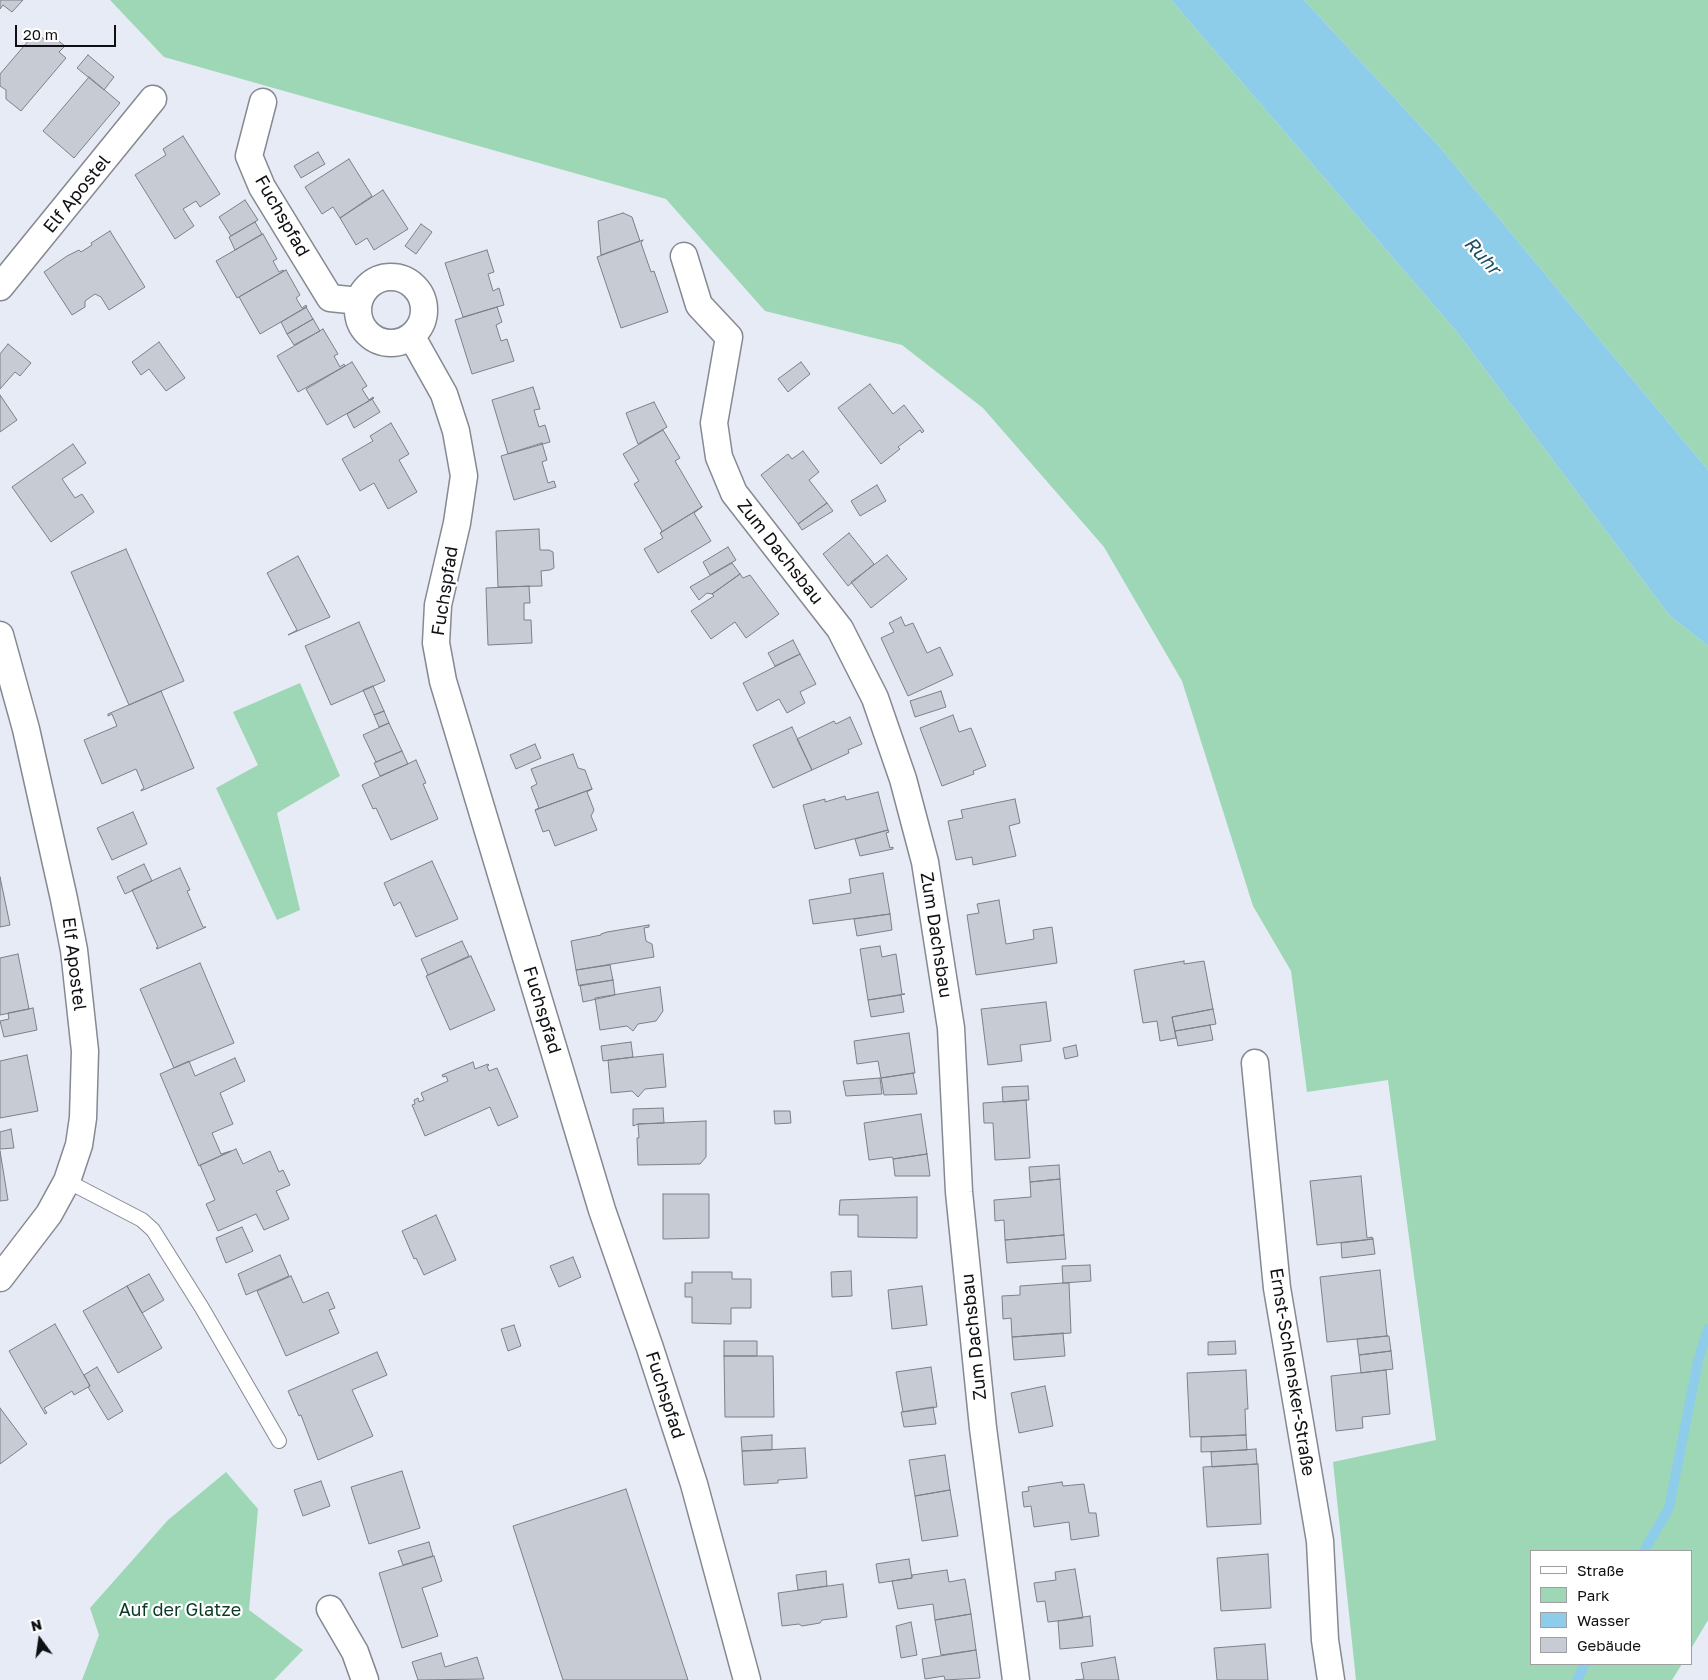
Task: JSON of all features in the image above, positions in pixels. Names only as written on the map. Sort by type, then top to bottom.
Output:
[{"type":"street","name":"Elf Apostel","points":[[0,287],[154,99]]},
{"type":"street","name":"Fuchspfad","points":[[263,102],[249,156],[262,186],[330,298],[359,301]]},
{"type":"street","name":"Zum Dachsbau","points":[[684,256],[700,305],[729,337],[714,423],[719,457],[734,493],[840,629],[876,698],[902,779],[925,862],[950,1028],[959,1192],[984,1428],[1016,1680]]},
{"type":"street","points":[[393,276],[404,279],[414,285],[424,300],[425,312],[420,328],[412,338],[390,344],[375,340],[366,332],[360,322],[358,313],[359,301],[364,290],[373,282],[381,278],[393,276]]},
{"type":"street","name":"Fuchspfad","points":[[412,338],[444,394],[456,431],[464,476],[457,523],[438,605],[436,643],[443,681],[602,1210],[650,1348],[694,1484],[747,1680]]},
{"type":"street","name":"Elf Apostel","points":[[0,635],[26,729],[51,834],[74,950],[85,1051],[83,1118],[79,1145],[67,1181],[49,1214],[0,1278]]},
{"type":"street","name":"Ernst-Schlensker-Straße","points":[[1255,1063],[1277,1288],[1320,1541],[1325,1640],[1331,1680]]},
{"type":"street","points":[[330,1609],[355,1652],[365,1680]]},
{"type":"lane","points":[[67,1181],[142,1220],[152,1230],[202,1308],[279,1441]]},
{"type":"green space","points":[[110,0],[1171,0],[1457,332],[1669,615],[1708,646],[1708,1620],[1693,1645],[1693,1550],[1530,1550],[1530,1665],[1681,1665],[1672,1680],[1356,1680],[1333,1462],[1436,1440],[1388,1080],[1307,1092],[1291,971],[1253,906],[1182,681],[1104,547],[983,408],[902,345],[765,311],[666,199],[164,57]]},
{"type":"green space","points":[[1304,0],[1708,0],[1708,470],[1438,145]]},
{"type":"green space","points":[[300,683],[340,776],[277,813],[300,910],[277,920],[216,788],[258,765],[233,712]]},
{"type":"green space","name":"Auf der Glatze","points":[[226,1472],[258,1509],[249,1610],[303,1650],[274,1680],[82,1680],[99,1635],[90,1608],[168,1520]]},
{"type":"water","name":"Ruhr","points":[[1171,0],[1304,0],[1438,145],[1708,470],[1708,646],[1669,615],[1457,332]]},
{"type":"building","points":[[0,0],[23,0],[12,12],[3,5],[0,9]]},
{"type":"building","points":[[36,32],[47,42],[52,36],[65,46],[59,52],[66,58],[21,111],[6,99],[6,90],[0,86],[0,74]]},
{"type":"building","points":[[88,55],[114,77],[104,90],[77,68]]},
{"type":"building","points":[[89,77],[120,103],[74,158],[43,131]]},
{"type":"building","points":[[183,136],[220,194],[200,207],[196,201],[183,209],[194,226],[175,239],[135,175],[166,155],[163,149]]},
{"type":"building","points":[[318,152],[325,164],[301,178],[294,166]]},
{"type":"building","points":[[349,159],[372,196],[340,218],[333,207],[322,214],[305,187]]},
{"type":"building","points":[[383,190],[408,229],[374,250],[367,238],[356,245],[340,218]]},
{"type":"building","points":[[245,200],[258,220],[231,236],[219,217]]},
{"type":"building","points":[[623,213],[632,217],[640,241],[601,255],[598,221]]},
{"type":"building","points":[[255,222],[262,234],[235,250],[229,237]]},
{"type":"building","points":[[421,224],[432,232],[416,254],[405,246]]},
{"type":"building","points":[[110,231],[145,287],[109,310],[101,297],[95,294],[85,301],[85,307],[72,315],[44,272],[67,256],[79,250],[81,252]]},
{"type":"building","points":[[263,234],[277,259],[273,261],[279,272],[284,271],[237,298],[216,261]]},
{"type":"building","points":[[643,240],[641,243],[651,272],[654,271],[668,312],[621,328],[597,257]]},
{"type":"building","points":[[487,250],[494,272],[488,274],[493,291],[499,288],[504,305],[463,317],[445,263]]},
{"type":"building","points":[[286,270],[300,295],[296,298],[302,308],[306,305],[307,307],[260,334],[239,297]]},
{"type":"building","points":[[306,307],[313,319],[287,334],[281,322]]},
{"type":"building","points":[[497,307],[502,322],[496,325],[501,341],[507,339],[514,361],[472,374],[455,320]]},
{"type":"building","points":[[313,319],[320,331],[294,345],[287,334]]},
{"type":"building","points":[[323,329],[338,354],[334,356],[340,367],[344,364],[345,366],[298,392],[277,356]]},
{"type":"building","points":[[159,342],[185,378],[166,391],[149,369],[141,375],[132,362]]},
{"type":"building","points":[[8,344],[31,363],[20,376],[15,372],[0,389],[0,354]]},
{"type":"building","points":[[352,362],[367,386],[362,389],[369,400],[374,398],[327,425],[306,389]]},
{"type":"building","points":[[801,362],[810,374],[788,392],[778,379]]},
{"type":"building","points":[[870,384],[893,414],[904,405],[924,431],[922,433],[920,430],[898,447],[900,449],[881,464],[838,408]]},
{"type":"building","points":[[533,387],[540,409],[534,410],[539,427],[545,425],[550,442],[508,454],[492,400]]},
{"type":"building","points":[[0,395],[17,420],[0,432]]},
{"type":"building","points":[[372,399],[380,412],[354,428],[347,414]]},
{"type":"building","points":[[654,402],[667,427],[638,444],[626,413]]},
{"type":"building","points":[[391,423],[409,454],[399,460],[417,492],[388,509],[374,483],[360,491],[342,459],[373,441],[370,436]]},
{"type":"building","points":[[663,430],[680,458],[675,461],[702,507],[660,533],[662,531],[634,484],[639,481],[623,454]]},
{"type":"building","points":[[542,443],[547,460],[542,462],[548,483],[554,481],[556,487],[514,500],[501,456]]},
{"type":"building","points":[[73,444],[86,463],[62,479],[75,498],[82,494],[94,512],[51,542],[12,487]]},
{"type":"building","points":[[803,451],[819,472],[809,480],[827,503],[798,524],[761,475],[788,454],[792,459]]},
{"type":"building","points":[[877,485],[886,501],[860,516],[851,501]]},
{"type":"building","points":[[827,503],[833,511],[802,530],[798,524]]},
{"type":"building","points":[[702,507],[694,513],[711,541],[658,573],[644,549],[663,538],[660,533]]},
{"type":"building","points":[[539,529],[540,550],[553,552],[554,568],[541,571],[542,586],[498,587],[496,531]]},
{"type":"building","points":[[849,533],[874,564],[848,586],[823,554]]},
{"type":"building","points":[[728,547],[736,560],[710,575],[703,562]]},
{"type":"building","points":[[126,549],[184,681],[129,705],[71,572]]},
{"type":"building","points":[[887,555],[907,579],[871,608],[851,582]]},
{"type":"building","points":[[298,556],[330,617],[288,635],[297,630],[267,573]]},
{"type":"building","points":[[732,563],[740,574],[712,594],[707,593],[699,600],[690,587]]},
{"type":"building","points":[[740,574],[743,578],[750,575],[779,614],[746,638],[735,622],[711,639],[691,611],[714,596],[712,594]]},
{"type":"building","points":[[529,586],[530,603],[524,603],[524,620],[531,620],[532,643],[488,645],[486,588]]},
{"type":"building","points":[[901,617],[905,626],[913,623],[927,653],[940,647],[953,675],[908,696],[881,638],[894,632],[889,623]]},
{"type":"building","points":[[359,622],[385,681],[331,705],[305,646]]},
{"type":"building","points":[[793,640],[800,654],[775,666],[768,653]]},
{"type":"building","points":[[800,654],[816,684],[800,692],[805,703],[787,713],[779,699],[757,711],[743,683]]},
{"type":"building","points":[[373,686],[384,711],[374,715],[363,690]]},
{"type":"building","points":[[161,691],[194,768],[141,791],[144,788],[136,769],[102,784],[84,740],[117,726],[112,714],[108,716],[108,714]]},
{"type":"building","points":[[941,691],[946,707],[915,717],[910,701]]},
{"type":"building","points":[[384,711],[389,723],[379,727],[374,715]]},
{"type":"building","points":[[953,715],[959,732],[971,728],[986,766],[973,771],[974,774],[942,786],[920,728]]},
{"type":"building","points":[[850,717],[862,744],[848,750],[849,753],[812,770],[797,739],[834,721],[836,724]]},
{"type":"building","points":[[389,723],[402,751],[376,762],[363,735]]},
{"type":"building","points":[[792,727],[812,770],[773,788],[753,745]]},
{"type":"building","points":[[535,744],[541,758],[516,769],[510,755]]},
{"type":"building","points":[[402,751],[408,764],[380,776],[374,763]]},
{"type":"building","points":[[573,754],[578,768],[585,770],[592,789],[535,810],[539,808],[531,787],[537,784],[531,769]]},
{"type":"building","points":[[416,760],[426,783],[423,784],[438,819],[391,840],[376,808],[373,809],[362,785]]},
{"type":"building","points":[[592,789],[587,792],[594,810],[591,816],[597,830],[555,846],[549,830],[543,832],[535,810]]},
{"type":"building","points":[[878,792],[888,830],[815,849],[803,805],[825,799],[825,802],[845,796],[846,800]]},
{"type":"building","points":[[1015,799],[1020,823],[1009,826],[1016,856],[973,865],[972,857],[956,860],[948,821],[963,818],[961,810]]},
{"type":"building","points":[[133,812],[147,844],[112,860],[97,828]]},
{"type":"building","points":[[888,830],[889,832],[886,833],[890,848],[893,847],[893,849],[860,856],[855,839]]},
{"type":"building","points":[[432,861],[458,919],[416,937],[400,902],[394,906],[384,883]]},
{"type":"building","points":[[144,864],[152,881],[125,894],[117,877]]},
{"type":"building","points":[[180,868],[190,890],[187,891],[203,927],[206,927],[157,949],[158,947],[132,890]]},
{"type":"building","points":[[883,873],[890,914],[813,924],[809,900],[851,893],[849,879]]},
{"type":"building","points":[[0,877],[10,925],[0,927]]},
{"type":"building","points":[[999,900],[1006,944],[1034,939],[1033,930],[1052,927],[1057,963],[976,975],[967,915],[979,913],[977,904]]},
{"type":"building","points":[[890,914],[892,930],[857,936],[854,919]]},
{"type":"building","points":[[649,925],[649,927],[644,928],[646,941],[652,944],[654,957],[576,970],[571,941],[607,932]]},
{"type":"building","points":[[462,941],[469,956],[428,975],[421,959]]},
{"type":"building","points":[[880,946],[882,957],[896,954],[902,994],[905,994],[868,1000],[860,949]]},
{"type":"building","points":[[18,954],[29,1009],[0,1015],[0,958]]},
{"type":"building","points":[[471,956],[495,1010],[450,1030],[426,976]]},
{"type":"building","points":[[1184,961],[1184,964],[1204,961],[1213,1009],[1172,1017],[1176,1038],[1160,1041],[1157,1021],[1143,1023],[1134,970]]},
{"type":"building","points":[[200,963],[234,1043],[174,1068],[140,989]]},
{"type":"building","points":[[610,965],[613,980],[579,986],[576,970]]},
{"type":"building","points":[[613,980],[615,995],[583,1002],[580,985]]},
{"type":"building","points":[[660,987],[663,1011],[656,1021],[638,1024],[633,1031],[627,1026],[600,1030],[595,998]]},
{"type":"building","points":[[901,995],[904,1012],[871,1017],[868,1000]]},
{"type":"building","points":[[1046,1002],[1051,1041],[1020,1045],[1022,1061],[988,1065],[981,1009]]},
{"type":"building","points":[[33,1008],[37,1030],[4,1037],[0,1021],[9,1019],[8,1013]]},
{"type":"building","points":[[1213,1009],[1216,1024],[1175,1031],[1172,1017]]},
{"type":"building","points":[[1210,1025],[1213,1040],[1178,1046],[1175,1031]]},
{"type":"building","points":[[909,1033],[915,1073],[881,1078],[878,1061],[857,1064],[854,1041]]},
{"type":"building","points":[[631,1042],[633,1057],[603,1061],[601,1046]]},
{"type":"building","points":[[1076,1045],[1078,1056],[1065,1059],[1063,1048]]},
{"type":"building","points":[[663,1054],[666,1087],[645,1089],[638,1097],[632,1091],[611,1093],[608,1060]]},
{"type":"building","points":[[27,1055],[38,1111],[0,1118],[0,1061]]},
{"type":"building","points":[[235,1058],[245,1081],[220,1093],[233,1124],[212,1133],[221,1154],[231,1151],[199,1166],[160,1074],[189,1061],[195,1076]]},
{"type":"building","points":[[473,1062],[475,1069],[488,1064],[489,1071],[497,1068],[518,1117],[498,1126],[490,1107],[425,1136],[412,1105],[415,1104],[414,1100],[418,1098],[419,1102],[424,1100],[421,1093],[448,1081],[446,1076],[443,1077],[442,1075]]},
{"type":"building","points":[[913,1073],[917,1094],[884,1095],[881,1078]]},
{"type":"building","points":[[880,1078],[882,1094],[846,1096],[843,1081]]},
{"type":"building","points":[[1028,1086],[1029,1100],[1003,1102],[1002,1087]]},
{"type":"building","points":[[1026,1100],[1030,1158],[995,1160],[993,1123],[984,1123],[983,1103]]},
{"type":"building","points":[[663,1108],[664,1123],[638,1124],[633,1126],[633,1109]]},
{"type":"building","points":[[774,1111],[790,1111],[791,1123],[775,1124]]},
{"type":"building","points":[[921,1114],[927,1154],[869,1160],[864,1123]]},
{"type":"building","points":[[706,1121],[706,1157],[700,1164],[638,1165],[638,1124]]},
{"type":"building","points":[[11,1129],[14,1148],[0,1149],[0,1132]]},
{"type":"building","points":[[236,1149],[243,1164],[270,1151],[279,1172],[283,1170],[290,1185],[276,1191],[289,1219],[264,1230],[256,1214],[218,1231],[206,1204],[215,1200],[200,1165]]},
{"type":"building","points":[[0,1151],[8,1200],[0,1201]]},
{"type":"building","points":[[927,1154],[930,1176],[895,1176],[893,1159]]},
{"type":"building","points":[[1059,1165],[1060,1179],[1030,1182],[1029,1167]]},
{"type":"building","points":[[1361,1176],[1367,1238],[1372,1237],[1373,1239],[1317,1245],[1310,1181]]},
{"type":"building","points":[[1060,1179],[1064,1235],[1005,1240],[1004,1220],[995,1221],[994,1200],[1031,1197],[1030,1182]]},
{"type":"building","points":[[663,1194],[709,1194],[709,1238],[663,1239]]},
{"type":"building","points":[[917,1197],[917,1238],[858,1237],[858,1215],[839,1215],[840,1200]]},
{"type":"building","points":[[436,1215],[456,1260],[424,1275],[416,1258],[414,1259],[402,1231]]},
{"type":"building","points":[[242,1227],[253,1251],[226,1263],[216,1238]]},
{"type":"building","points":[[1064,1235],[1066,1259],[1007,1263],[1005,1240]]},
{"type":"building","points":[[1373,1239],[1375,1254],[1342,1258],[1341,1243]]},
{"type":"building","points":[[280,1255],[289,1276],[246,1295],[238,1274]]},
{"type":"building","points":[[573,1257],[581,1277],[559,1287],[550,1266]]},
{"type":"building","points":[[1090,1265],[1091,1281],[1063,1283],[1062,1266]]},
{"type":"building","points":[[1380,1270],[1387,1336],[1327,1342],[1320,1277]]},
{"type":"building","points":[[851,1271],[852,1296],[832,1297],[831,1272]]},
{"type":"building","points":[[692,1272],[732,1272],[732,1279],[751,1279],[751,1308],[731,1308],[731,1324],[692,1323],[692,1297],[685,1297],[685,1283],[692,1283]]},
{"type":"building","points":[[149,1274],[164,1300],[142,1313],[127,1286]]},
{"type":"building","points":[[291,1276],[303,1303],[328,1292],[335,1308],[329,1310],[339,1333],[286,1356],[257,1291]]},
{"type":"building","points":[[1069,1283],[1071,1333],[1012,1337],[1011,1318],[1003,1319],[1002,1296],[1020,1295],[1020,1286]]},
{"type":"building","points":[[127,1286],[162,1348],[118,1373],[83,1311]]},
{"type":"building","points":[[922,1286],[927,1325],[892,1329],[888,1290]]},
{"type":"building","points":[[55,1324],[90,1386],[74,1395],[72,1391],[44,1408],[47,1413],[45,1414],[9,1351]]},
{"type":"building","points":[[514,1325],[521,1346],[508,1351],[501,1329]]},
{"type":"building","points":[[1063,1333],[1065,1356],[1014,1360],[1012,1337]]},
{"type":"building","points":[[1389,1336],[1391,1351],[1359,1355],[1357,1339]]},
{"type":"building","points":[[724,1341],[757,1341],[757,1356],[724,1356]]},
{"type":"building","points":[[1235,1341],[1236,1354],[1208,1355],[1208,1342]]},
{"type":"building","points":[[1391,1351],[1393,1369],[1361,1373],[1359,1355]]},
{"type":"building","points":[[377,1352],[387,1375],[352,1390],[373,1436],[318,1460],[301,1415],[299,1416],[288,1391]]},
{"type":"building","points":[[724,1356],[773,1356],[774,1417],[725,1417]]},
{"type":"building","points":[[97,1367],[123,1411],[108,1420],[88,1387],[90,1386],[84,1375]]},
{"type":"building","points":[[931,1367],[937,1407],[903,1412],[896,1372]]},
{"type":"building","points":[[1246,1370],[1248,1409],[1245,1409],[1246,1435],[1190,1437],[1187,1373]]},
{"type":"building","points":[[1386,1370],[1390,1414],[1362,1417],[1363,1428],[1336,1431],[1331,1376]]},
{"type":"building","points":[[1045,1386],[1053,1426],[1019,1433],[1011,1393]]},
{"type":"building","points":[[933,1407],[936,1424],[904,1427],[901,1412]]},
{"type":"building","points":[[0,1408],[27,1444],[0,1464]]},
{"type":"building","points":[[772,1435],[772,1450],[742,1451],[741,1437]]},
{"type":"building","points":[[1246,1435],[1247,1450],[1201,1452],[1201,1437]]},
{"type":"building","points":[[805,1448],[807,1478],[778,1480],[778,1483],[744,1485],[742,1451]]},
{"type":"building","points":[[1256,1449],[1257,1464],[1212,1467],[1211,1452]]},
{"type":"building","points":[[945,1455],[950,1490],[915,1496],[909,1460]]},
{"type":"building","points":[[1258,1464],[1261,1524],[1207,1527],[1203,1467]]},
{"type":"building","points":[[402,1471],[420,1528],[369,1544],[351,1487]]},
{"type":"building","points":[[321,1481],[330,1506],[303,1516],[294,1490]]},
{"type":"building","points":[[1062,1482],[1063,1486],[1084,1484],[1089,1513],[1096,1513],[1099,1536],[1071,1540],[1069,1522],[1034,1527],[1031,1506],[1024,1507],[1022,1492],[1029,1491],[1028,1487]]},
{"type":"building","points":[[626,1489],[688,1680],[563,1680],[513,1526]]},
{"type":"building","points":[[950,1490],[958,1536],[922,1541],[915,1496]]},
{"type":"building","points":[[429,1542],[433,1556],[403,1565],[398,1551]]},
{"type":"building","points":[[1268,1554],[1271,1608],[1221,1611],[1217,1558]]},
{"type":"building","points":[[434,1556],[442,1581],[422,1588],[438,1636],[402,1648],[379,1573]]},
{"type":"building","points":[[909,1559],[912,1578],[879,1583],[876,1564]]},
{"type":"building","points":[[1075,1569],[1083,1618],[1048,1622],[1045,1601],[1037,1602],[1034,1583],[1056,1580],[1055,1572]]},
{"type":"building","points":[[947,1570],[949,1582],[965,1579],[971,1614],[935,1620],[933,1604],[898,1609],[892,1581],[912,1578],[912,1575]]},
{"type":"building","points":[[826,1571],[827,1586],[798,1590],[796,1575]]},
{"type":"building","points":[[843,1584],[847,1617],[822,1620],[820,1623],[802,1626],[799,1624],[782,1626],[778,1593]]},
{"type":"building","points":[[971,1614],[976,1650],[941,1655],[935,1620]]},
{"type":"building","points":[[1090,1616],[1093,1646],[1060,1649],[1058,1621]]},
{"type":"building","points":[[911,1622],[917,1655],[901,1658],[896,1626]]},
{"type":"building","points":[[1265,1644],[1268,1680],[1217,1680],[1214,1648]]},
{"type":"building","points":[[976,1650],[980,1678],[945,1680],[944,1676],[925,1679],[922,1659]]},
{"type":"building","points":[[441,1653],[445,1667],[477,1657],[484,1679],[418,1680],[412,1662]]},
{"type":"building","points":[[1115,1657],[1119,1680],[1075,1680],[1084,1679],[1081,1663]]},
{"type":"waterway","points":[[1645,1550],[1669,1508],[1698,1361],[1708,1329]]},
{"type":"waterway","points":[[1577,1680],[1584,1665]]}]
